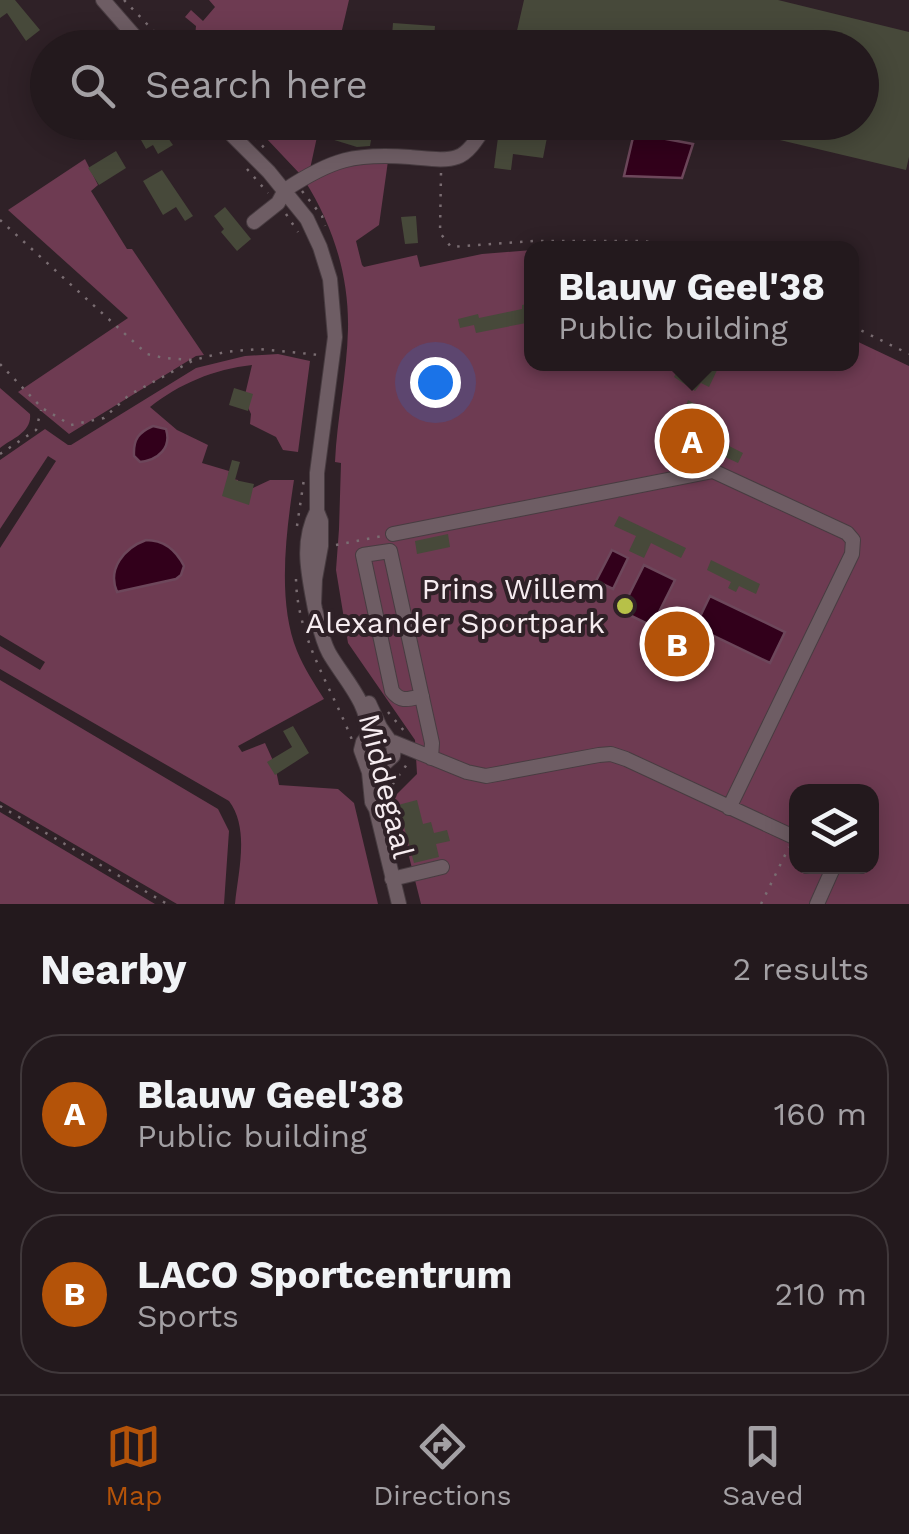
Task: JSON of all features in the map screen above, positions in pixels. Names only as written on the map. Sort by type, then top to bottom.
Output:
[{"type":"street","points":[[103,0],[129,30]]},
{"type":"street","name":"Middegaal","points":[[234,140],[307,219],[330,279],[335,315],[333,356],[317,473],[321,546],[314,604]]},
{"type":"street","points":[[254,222],[318,170],[342,159],[380,155],[441,159],[462,156],[474,140]]},
{"type":"street","points":[[393,534],[714,471],[847,533],[853,540],[852,554],[730,808]]},
{"type":"street","name":"Middegaal","points":[[317,511],[307,545],[310,590],[328,651],[364,710],[368,736]]},
{"type":"street","points":[[422,696],[404,700],[392,691],[363,556],[390,551],[422,696],[432,743],[431,758]]},
{"type":"street","name":"Middegaal","points":[[347,679],[365,697],[389,738]]},
{"type":"street","points":[[431,758],[399,758],[377,766],[366,761],[361,750],[368,736],[377,733],[431,758],[486,776],[611,754],[789,835]]},
{"type":"street","points":[[386,762],[394,752],[389,738]]},
{"type":"street","name":"Middegaal","points":[[366,761],[372,802],[399,904]]},
{"type":"street","name":"Middegaal","points":[[376,808],[386,762]]},
{"type":"street","name":"Middegaal","points":[[392,879],[442,867]]},
{"type":"street","points":[[817,904],[830,874]]},
{"type":"path","points":[[124,0],[153,30]]},
{"type":"path","points":[[441,159],[440,233],[451,247],[524,242]]},
{"type":"path","points":[[282,196],[301,236]]},
{"type":"path","points":[[0,220],[147,354],[194,360]]},
{"type":"path","points":[[534,241],[645,241]]},
{"type":"path","points":[[859,329],[909,354]]},
{"type":"path","points":[[0,364],[42,408],[71,425],[104,418],[128,394],[194,360],[258,348],[324,355]]},
{"type":"path","points":[[0,454],[36,430],[42,408]]},
{"type":"path","points":[[298,527],[299,509]]},
{"type":"path","points":[[321,546],[393,534]]},
{"type":"path","name":"Middegaal","points":[[296,578],[307,640],[354,746]]},
{"type":"path","points":[[0,806],[167,904]]},
{"type":"path","points":[[762,904],[789,850]]},
{"type":"shaded area","points":[[209,0],[349,0],[342,30],[196,30],[185,17],[191,10],[203,21],[215,7]]},
{"type":"shaded area","points":[[268,140],[316,140],[310,169],[300,174]]},
{"type":"shaded area","points":[[632,140],[693,144],[682,178],[624,176]]},
{"type":"shaded area","points":[[85,159],[98,185],[91,191],[127,249],[132,249],[204,355],[196,356],[69,434],[18,392],[128,318],[8,210]]},
{"type":"shaded area","name":"Prins Willem Alexander Sportpark","points":[[388,161],[379,225],[356,241],[364,267],[417,255],[420,267],[482,254],[524,251],[524,371],[859,371],[859,342],[909,366],[909,904],[421,904],[394,797],[417,774],[415,740],[348,643],[336,570],[341,463],[335,462],[348,309],[337,252],[305,181],[343,164]]},
{"type":"shaded area","points":[[278,354],[310,361],[298,452],[283,450],[276,437],[250,424],[251,414],[244,399],[252,365],[198,379],[150,407],[177,430],[208,445],[202,463],[229,471],[228,478],[238,480],[238,485],[253,488],[270,480],[294,480],[286,544],[287,611],[297,651],[324,699],[238,746],[242,752],[265,743],[279,785],[338,789],[354,803],[378,904],[235,904],[241,837],[229,801],[0,669],[0,646],[40,670],[45,662],[0,635],[0,548],[56,461],[48,456],[0,529],[0,460],[45,429],[71,445],[196,368],[245,356]]},
{"type":"shaded area","points":[[0,388],[30,414],[30,420],[25,430],[0,448]]},
{"type":"shaded area","points":[[153,426],[166,429],[167,442],[158,456],[140,462],[134,456],[136,441]]},
{"type":"shaded area","points":[[146,540],[164,544],[173,551],[184,566],[181,575],[117,592],[114,575],[120,560]]},
{"type":"shaded area","points":[[612,550],[628,558],[613,589],[596,581]]},
{"type":"shaded area","points":[[644,565],[675,580],[652,626],[621,611]]},
{"type":"shaded area","points":[[710,596],[785,632],[770,663],[695,627]]},
{"type":"shaded area","points":[[0,680],[218,809],[229,831],[224,904],[177,904],[0,801]]},
{"type":"shaded area","points":[[0,812],[155,904],[0,904]]},
{"type":"building","points":[[0,0],[15,0],[40,30],[30,30],[26,41],[7,13],[0,18]]},
{"type":"building","points":[[524,0],[778,0],[909,32],[906,170],[780,140],[879,140],[879,30],[517,30]]},
{"type":"building","points":[[393,23],[435,26],[435,30],[392,30]]},
{"type":"building","points":[[141,140],[169,140],[173,145],[158,154],[153,145],[146,149]]},
{"type":"building","points":[[334,140],[371,140],[370,146],[357,147]]},
{"type":"building","points":[[498,140],[546,140],[543,158],[513,154],[511,170],[494,168]]},
{"type":"building","points":[[116,151],[126,168],[99,185],[88,168]]},
{"type":"building","points":[[162,170],[193,216],[185,221],[176,207],[163,215],[143,181]]},
{"type":"building","points":[[225,207],[251,239],[237,251],[214,216]]},
{"type":"building","points":[[416,216],[418,243],[405,244],[401,217]]},
{"type":"building","points":[[522,305],[524,323],[476,333],[474,325],[460,328],[458,319],[522,309]]},
{"type":"building","points":[[677,371],[717,371],[709,387],[701,383],[695,391],[674,377]]},
{"type":"building","points":[[234,388],[253,394],[248,411],[229,405]]},
{"type":"building","points":[[688,400],[712,419],[710,430],[724,436],[721,442],[743,453],[738,463],[710,454],[697,463],[678,466],[678,430]]},
{"type":"building","points":[[232,460],[240,462],[235,480],[254,484],[249,505],[222,496]]},
{"type":"building","points":[[619,516],[686,548],[681,558],[651,543],[644,558],[629,551],[636,536],[614,526]]},
{"type":"building","points":[[448,534],[450,547],[417,554],[415,541]]},
{"type":"building","points":[[711,560],[760,584],[756,594],[739,586],[736,592],[728,588],[731,582],[707,570]]},
{"type":"building","points":[[293,726],[309,753],[275,775],[267,762],[292,747],[283,731]]},
{"type":"building","points":[[417,800],[423,824],[431,822],[434,833],[447,830],[450,841],[436,844],[439,857],[414,863],[398,805]]},
{"type":"place","name":"Blauw Geel'38","points":[[692,441]]},
{"type":"place","name":"Prins Willem Alexander Sportpark","points":[[625,606]]},
{"type":"place","name":"LACO Sportcentrum","points":[[677,644]]}]
